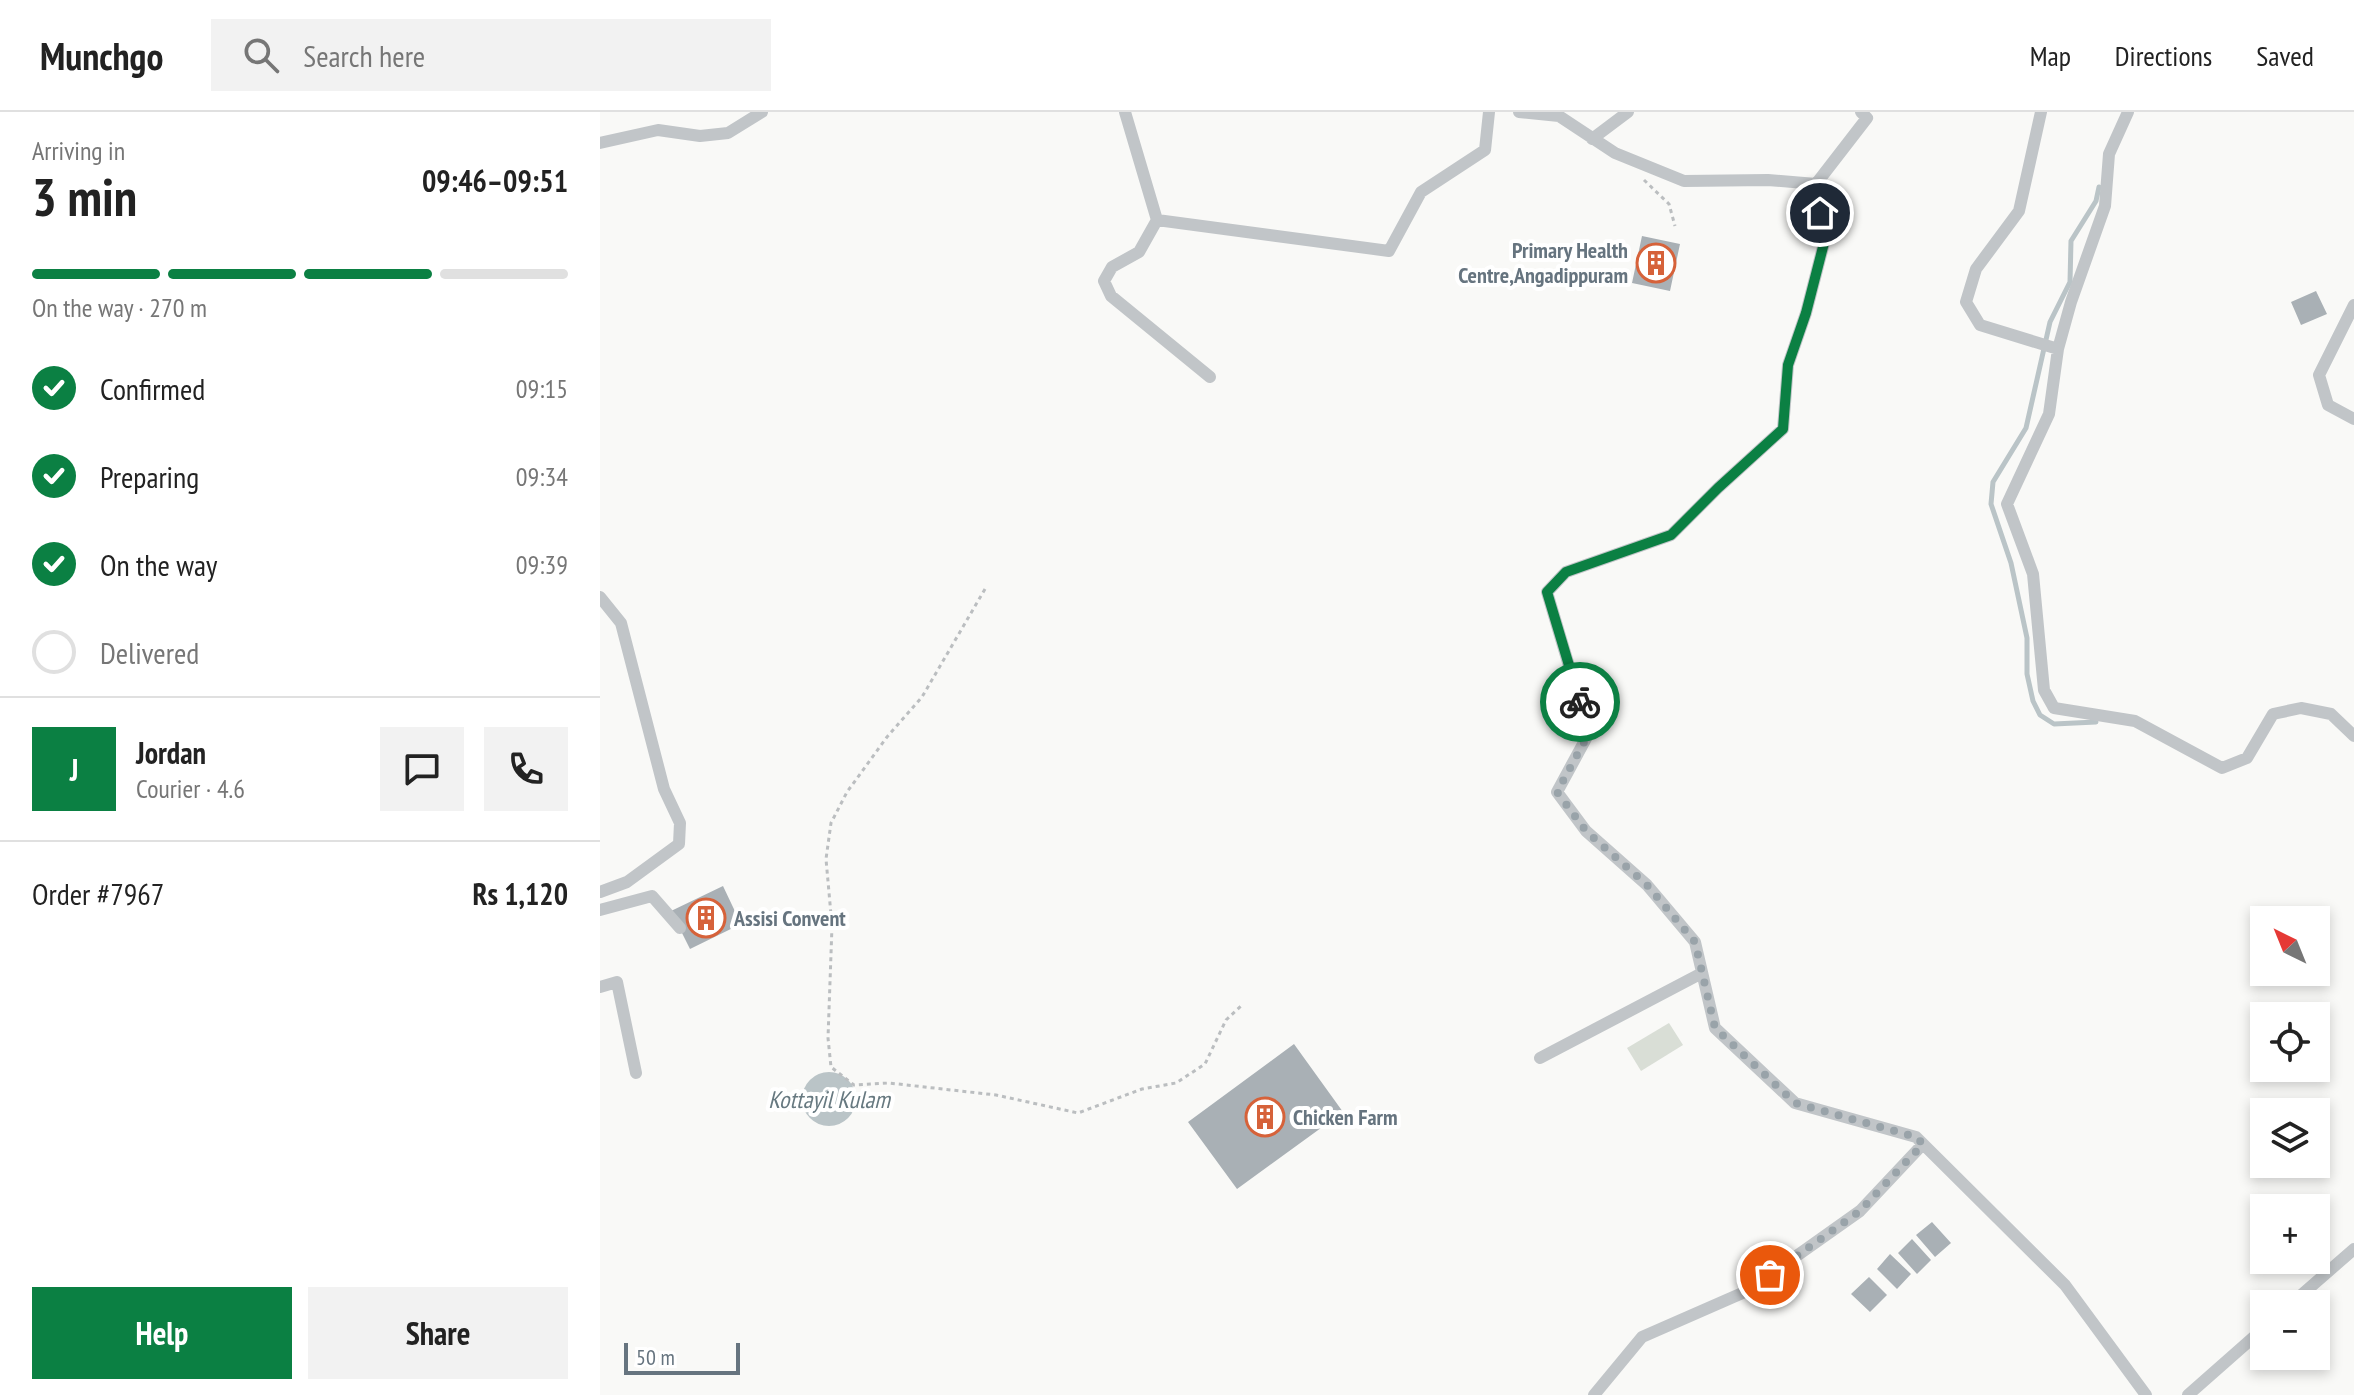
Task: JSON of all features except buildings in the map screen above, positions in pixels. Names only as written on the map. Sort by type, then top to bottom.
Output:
[{"type":"street","points":[[600,143],[658,130],[700,136],[728,133],[762,112]]},
{"type":"street","points":[[1125,112],[1157,220],[1139,252],[1112,267],[1104,281],[1111,296],[1210,377]]},
{"type":"street","points":[[1157,220],[1389,251],[1421,192],[1485,150],[1489,112]]},
{"type":"street","points":[[1519,112],[1559,116],[1615,153],[1684,181],[1768,180],[1816,184]]},
{"type":"street","points":[[1592,139],[1628,112]]},
{"type":"street","points":[[1861,112],[1867,118],[1816,184],[1824,243],[1806,313],[1788,365],[1783,429],[1671,535],[1566,572],[1547,592],[1589,733],[1557,792],[1586,831],[1647,885],[1695,942],[1715,1028],[1795,1103],[1916,1137],[2065,1285],[2146,1395]]},
{"type":"street","points":[[2041,112],[2019,211],[1976,269],[1966,302],[1980,325],[2058,349]]},
{"type":"street","points":[[2128,112],[2109,154],[2105,206],[2058,349],[2049,414],[2007,504],[2033,574],[2044,690],[2054,708],[2135,721],[2222,768],[2247,758],[2273,714],[2301,708],[2331,714],[2354,736]]},
{"type":"street","points":[[2354,305],[2319,375],[2328,405],[2354,419]]},
{"type":"street","points":[[600,597],[621,623],[664,789],[680,823],[679,844],[627,882],[600,892]]},
{"type":"street","points":[[600,910],[652,896],[680,928]]},
{"type":"street","points":[[1540,1058],[1702,973]]},
{"type":"street","points":[[600,987],[617,982],[636,1073]]},
{"type":"street","points":[[1594,1395],[1642,1337],[1747,1291],[1860,1211],[1923,1144]]},
{"type":"street","points":[[2307,1290],[2354,1249]]},
{"type":"street","points":[[2188,1395],[2250,1340]]},
{"type":"path","points":[[1639,175],[1669,204],[1675,226]]},
{"type":"path","points":[[985,589],[922,697],[887,737],[847,792],[831,823],[826,859],[832,926],[828,1038],[831,1067],[854,1085],[889,1083],[996,1095],[1078,1113],[1142,1089],[1176,1083],[1205,1064],[1226,1020],[1241,1006]]},
{"type":"shaded area","points":[[1669,1023],[1683,1045],[1641,1071],[1627,1048]]},
{"type":"water","name":"Kottayil Kulam","points":[[829,1072],[848,1080],[856,1099],[848,1118],[829,1126],[810,1118],[802,1099],[810,1080]]},
{"type":"waterway","points":[[2096,722],[2054,724],[2040,715],[2033,701],[2027,674],[2027,638],[2011,563],[1991,504],[1993,482],[2026,428],[2050,322],[2070,282],[2071,241],[2096,201],[2099,187]]},
{"type":"way so far","points":[[1580,702],[1589,733],[1557,792],[1586,831],[1647,885],[1695,942],[1715,1028],[1795,1103],[1916,1137],[1923,1144],[1860,1211],[1770,1275]]},
{"type":"place","name":"Primary Health Centre,Angadippuram","points":[[1656,263]]},
{"type":"place","name":"Assisi Convent","points":[[706,918]]},
{"type":"place","name":"Chicken Farm","points":[[1265,1117]]},
{"type":"route","points":[[1580,702],[1547,592],[1566,572],[1671,535],[1783,429],[1788,365],[1806,313],[1824,243],[1820,213]]}]
